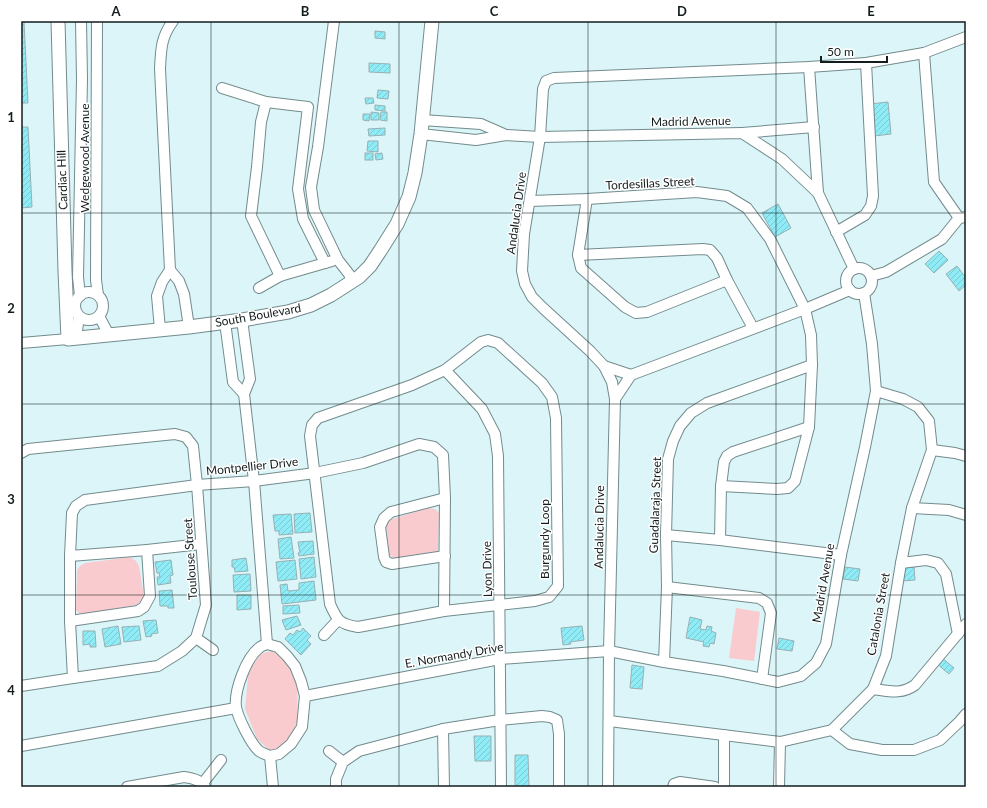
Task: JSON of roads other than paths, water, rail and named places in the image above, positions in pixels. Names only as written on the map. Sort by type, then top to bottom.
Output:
[{"type":"main road","name":"Cardiac Hill","points":[[58,21],[65,272],[72,338]]},
{"type":"main road","name":"South Boulevard","points":[[72,338],[190,327],[288,312],[311,305],[359,277],[370,266],[397,224],[409,197],[415,173],[421,134],[432,21]]},
{"type":"street","name":"Wedgewood Avenue","points":[[72,338],[79,316],[75,306],[80,296],[78,277],[82,79],[81,21]]},
{"type":"street","name":"Wedgewood Avenue","points":[[97,21],[96,280],[98,295],[103,303],[102,312],[99,316]]},
{"type":"street","points":[[173,21],[167,29],[161,47],[160,69],[170,270],[179,281],[184,294],[190,327]]},
{"type":"street","points":[[334,21],[318,147],[311,188],[314,210],[338,260],[352,282]]},
{"type":"street","name":"Andalucia Drive","points":[[608,787],[609,651],[616,399],[612,382],[604,366],[532,297],[525,284],[522,271],[524,234],[540,137],[543,89],[546,81],[554,78],[809,67],[866,63],[924,53],[966,37]]},
{"type":"street","points":[[871,276],[886,272],[942,239],[962,218],[934,182],[924,53]]},
{"type":"street","points":[[836,232],[865,215],[871,206],[873,196],[866,63]]},
{"type":"street","points":[[809,67],[818,193]]},
{"type":"street","points":[[222,88],[266,102],[308,107],[298,189],[304,219],[325,263]]},
{"type":"street","points":[[266,102],[261,122],[258,167],[250,216],[280,276]]},
{"type":"street","points":[[422,120],[482,124],[506,135]]},
{"type":"street","points":[[742,132],[814,127]]},
{"type":"street","name":"Madrid Avenue","points":[[506,135],[540,137],[742,132],[782,159],[818,193],[854,269]]},
{"type":"street","points":[[421,134],[476,140],[506,135]]},
{"type":"street","name":"Tordesillas Street","points":[[530,200],[587,199],[697,192],[727,196],[747,208],[770,239],[805,309],[811,334],[812,365],[809,427],[795,481],[788,488],[777,489],[721,486]]},
{"type":"street","points":[[587,199],[578,255],[581,268],[625,307],[636,313],[646,312],[727,280]]},
{"type":"street","points":[[578,255],[703,248],[710,250],[717,258],[727,280],[754,328]]},
{"type":"street","points":[[259,288],[280,276],[338,260]]},
{"type":"street","points":[[854,269],[865,270],[871,276],[872,280],[870,288],[864,293],[856,294],[850,290],[846,283],[848,275],[854,269]]},
{"type":"street","points":[[160,330],[158,296],[162,282],[170,270]]},
{"type":"street","points":[[616,399],[631,375],[805,309],[850,290]]},
{"type":"street","points":[[80,296],[87,293],[98,295]]},
{"type":"street","name":"Madrid Avenue","points":[[609,651],[778,682],[801,676],[816,663],[826,644],[841,555],[876,390],[872,344],[864,293]]},
{"type":"street","points":[[79,316],[87,320],[96,319],[99,316],[109,335]]},
{"type":"street","points":[[242,320],[250,379],[244,394],[254,481],[267,644]]},
{"type":"street","points":[[225,322],[233,382],[244,394]]},
{"type":"street","name":"South Boulevard","points":[[21,343],[72,338]]},
{"type":"street","name":"Burgundy Loop","points":[[488,340],[498,343],[542,382],[552,397],[556,418],[558,586],[549,597],[535,601],[444,611],[358,627],[347,625],[338,620],[330,604],[315,473],[310,436],[312,425],[318,418],[412,385],[445,370],[481,342],[488,340]]},
{"type":"street","name":"Guadalaraja Street","points":[[664,662],[667,587],[666,534],[668,459],[673,441],[680,426],[690,413],[707,403],[812,365]]},
{"type":"street","points":[[604,366],[631,375]]},
{"type":"street","name":"Lyon Drive","points":[[445,370],[482,408],[495,434],[498,456],[501,787]]},
{"type":"street","name":"Catalonia Street","points":[[832,730],[873,689],[886,656],[901,563],[912,508],[932,450],[929,421],[918,407],[903,399],[876,390]]},
{"type":"street","points":[[720,540],[721,486],[724,462],[727,456],[733,452],[809,427]]},
{"type":"street","name":"Toulouse Street","points":[[21,453],[28,449],[174,434],[186,437],[193,446],[206,605],[196,638]]},
{"type":"street","name":"Montpellier Drive","points":[[73,678],[70,621],[72,512],[76,506],[85,500],[197,485],[254,481],[315,473],[363,463],[419,444],[434,447],[443,455],[445,498],[444,611]]},
{"type":"street","points":[[932,450],[966,456]]},
{"type":"street","points":[[444,556],[392,564],[386,562],[380,526],[384,518],[391,512],[445,498]]},
{"type":"street","points":[[912,508],[949,510],[966,515]]},
{"type":"street","points":[[666,534],[841,555]]},
{"type":"street","points":[[70,556],[201,544]]},
{"type":"street","points":[[70,621],[138,611],[144,607],[150,596],[147,550]]},
{"type":"street","points":[[901,563],[926,560],[938,563],[946,574],[958,634]]},
{"type":"street","points":[[667,587],[759,598],[767,603],[770,613],[762,679]]},
{"type":"street","points":[[324,635],[338,620]]},
{"type":"street","points":[[873,689],[899,692],[908,690],[914,685],[966,624]]},
{"type":"street","points":[[21,686],[158,666],[182,651],[196,638],[213,650]]},
{"type":"street","points":[[267,644],[278,647],[295,666],[302,681],[305,696],[302,727],[291,744],[279,754],[270,756],[260,751],[251,742],[236,708],[240,682],[251,656],[259,648],[267,644]]},
{"type":"street","name":"E. Normandy Drive","points":[[305,696],[500,659],[609,651]]},
{"type":"street","points":[[21,746],[236,708]]},
{"type":"street","points":[[608,721],[780,742],[832,730],[850,744],[882,750],[914,750],[940,740],[966,714]]},
{"type":"street","points":[[336,787],[336,778],[343,762],[359,751],[443,729],[500,720],[550,716],[557,720],[559,734],[559,787]]},
{"type":"street","points":[[443,729],[444,787]]},
{"type":"street","points":[[724,735],[724,787]]},
{"type":"street","points":[[779,787],[780,742]]},
{"type":"street","points":[[329,751],[343,762]]},
{"type":"street","points":[[270,756],[273,787]]},
{"type":"street","points":[[127,787],[184,777],[193,778],[204,785],[221,760]]},
{"type":"street","points":[[673,787],[674,784],[680,782],[715,787]]}]
